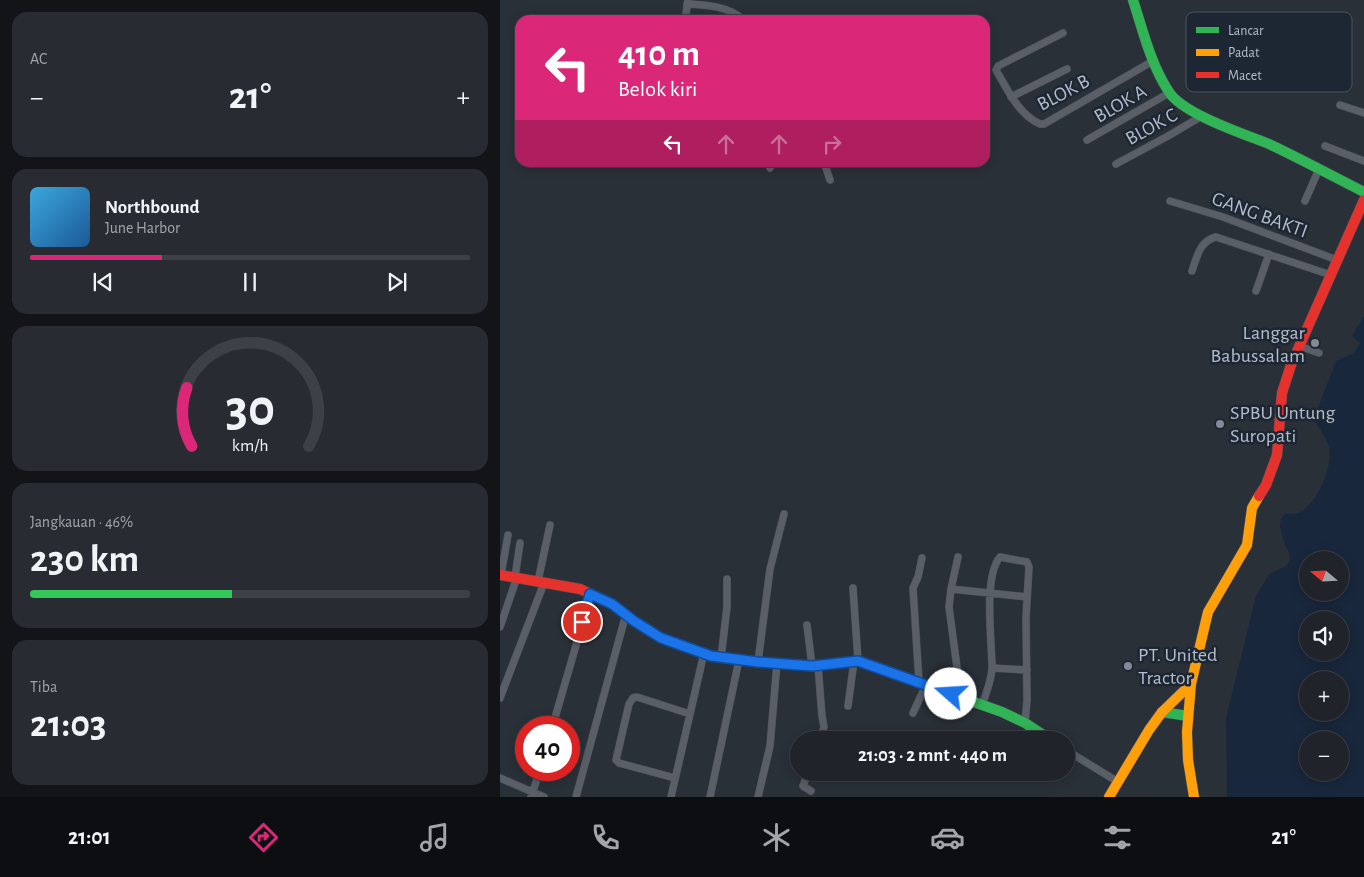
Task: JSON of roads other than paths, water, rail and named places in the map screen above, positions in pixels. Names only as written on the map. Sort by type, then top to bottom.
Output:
[{"type":"street","points":[[1133,0],[1152,61],[1169,93],[1202,116],[1270,145],[1364,192]]},
{"type":"street","points":[[686,15],[688,2],[709,5],[730,11],[736,15]]},
{"type":"street","name":"BLOK B","points":[[1063,33],[998,66],[996,70],[1011,96],[1022,110],[1038,123],[1044,124],[1152,61]]},
{"type":"street","points":[[1011,96],[1068,69]]},
{"type":"street","name":"BLOK A","points":[[1087,140],[1169,93]]},
{"type":"street","points":[[1340,105],[1364,112]]},
{"type":"street","name":"BLOK C","points":[[1116,164],[1202,116]]},
{"type":"street","points":[[1325,146],[1364,161]]},
{"type":"street","points":[[826,167],[830,180]]},
{"type":"street","points":[[1305,201],[1320,169]]},
{"type":"street","name":"GANG BAKTI","points":[[1170,200],[1223,217],[1337,260]]},
{"type":"street","points":[[1194,797],[1188,760],[1188,716],[1191,684],[1208,612],[1247,545],[1252,508],[1266,485],[1276,455],[1282,393],[1299,346],[1364,200]]},
{"type":"street","points":[[1192,271],[1200,247],[1208,239],[1216,237],[1331,275]]},
{"type":"street","points":[[1256,291],[1269,254]]},
{"type":"street","points":[[1299,346],[1319,353]]},
{"type":"street","points":[[758,662],[770,569],[784,514]]},
{"type":"street","points":[[500,698],[541,582],[550,525]]},
{"type":"street","points":[[508,535],[501,575],[580,589],[612,604],[649,632],[661,638],[721,658],[815,665],[856,661],[982,705],[1024,723],[1037,731]]},
{"type":"street","points":[[500,627],[516,577],[520,543]]},
{"type":"street","points":[[958,557],[949,607],[958,675]]},
{"type":"street","points":[[982,705],[990,682],[992,668],[990,594],[993,574],[1000,557],[1027,562],[1028,700],[1024,723]]},
{"type":"street","points":[[913,713],[923,683],[912,588],[918,577],[922,558]]},
{"type":"street","points":[[721,658],[727,607],[727,579]]},
{"type":"street","points":[[848,706],[856,661],[853,588]]},
{"type":"street","points":[[951,589],[1028,597]]},
{"type":"street","points":[[555,716],[590,594]]},
{"type":"street","points":[[576,797],[626,614]]},
{"type":"street","points":[[807,625],[824,723],[822,731]]},
{"type":"street","points":[[671,797],[704,653]]},
{"type":"street","points":[[710,797],[739,660]]},
{"type":"street","points":[[758,797],[770,746],[777,663]]},
{"type":"street","points":[[992,668],[1027,670]]},
{"type":"street","points":[[1109,797],[1149,730],[1162,712],[1191,684]]},
{"type":"street","points":[[675,778],[619,763],[616,760],[629,704],[633,698],[637,698],[690,714]]},
{"type":"street","points":[[1162,712],[1188,716]]},
{"type":"street","points":[[1075,756],[1118,782]]},
{"type":"street","points":[[500,778],[532,795],[544,797]]},
{"type":"street","points":[[532,795],[536,781]]},
{"type":"street","points":[[805,781],[803,786],[811,792]]},
{"type":"water","points":[[1364,316],[1364,797],[1227,797],[1226,718],[1256,596],[1269,574],[1286,566],[1290,561],[1289,552],[1280,527],[1281,518],[1285,514],[1295,514],[1307,507],[1319,492],[1327,471],[1330,452],[1324,435],[1314,420],[1336,361],[1354,353],[1360,343],[1352,336]]},
{"type":"place","name":"Langgar Babussalam","points":[[1315,343]]},
{"type":"place","name":"SPBU Untung Suropati","points":[[1220,424]]},
{"type":"place","name":"PT. United Tractor","points":[[1128,666]]}]
